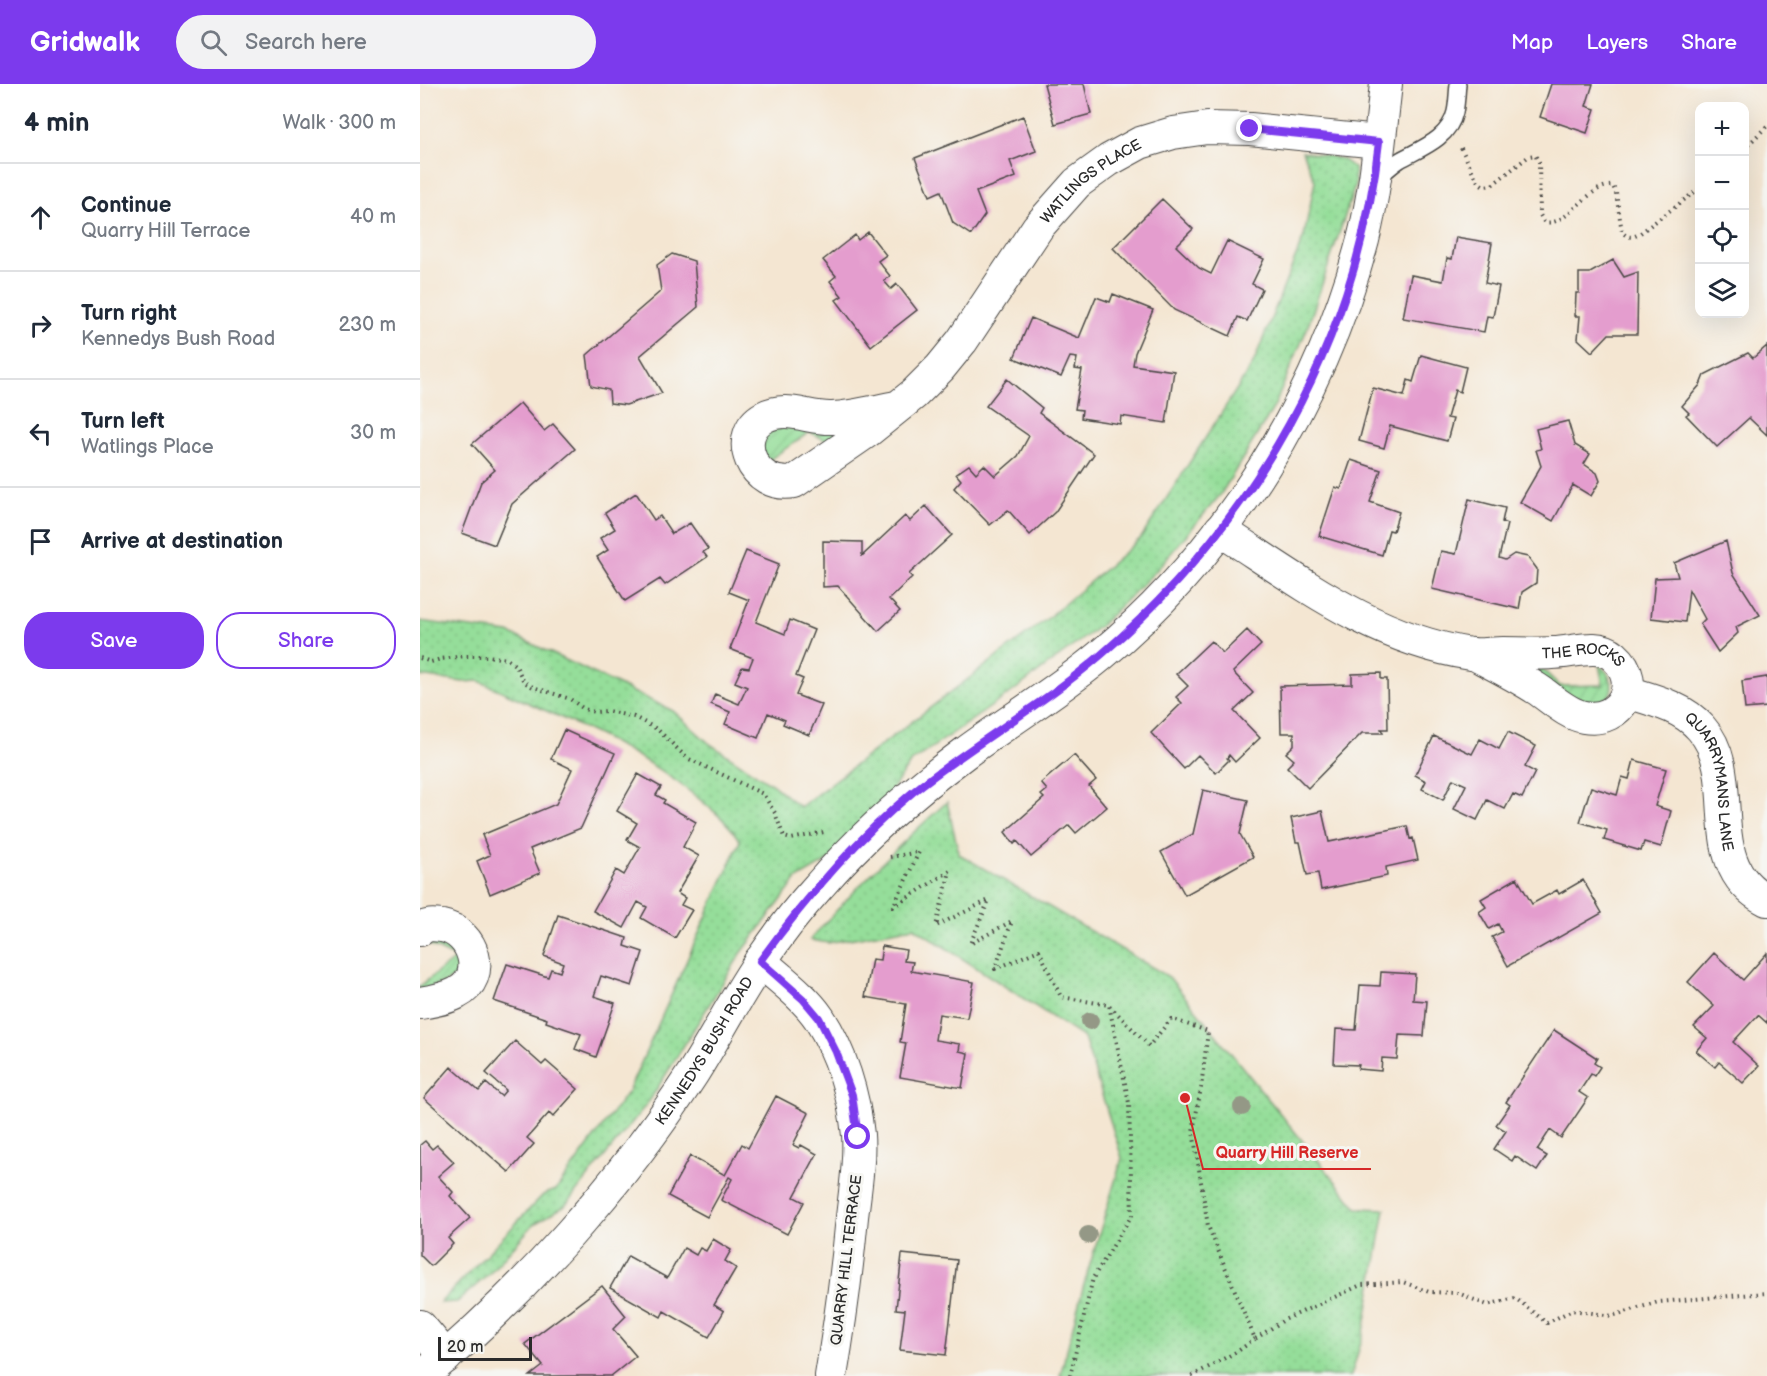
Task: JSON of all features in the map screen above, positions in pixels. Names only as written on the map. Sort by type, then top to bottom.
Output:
[{"type":"street","name":"KENNEDYS BUSH ROAD","points":[[435,1366],[523,1283],[572,1232],[611,1184],[692,1074],[760,961],[790,920],[855,845],[915,790],[1101,655],[1172,587],[1221,530],[1283,435],[1326,348],[1363,238],[1374,181],[1386,84]]},
{"type":"street","name":"WATLINGS PLACE","points":[[896,407],[914,394],[940,368],[962,341],[1038,227],[1077,183],[1109,160],[1140,144],[1173,134],[1208,128],[1250,129],[1379,142]]},
{"type":"street","name":"THE ROCKS","points":[[1221,530],[1346,611],[1397,635],[1474,654],[1556,653],[1588,649],[1603,651],[1614,656],[1624,669],[1628,684],[1627,692],[1615,712],[1599,718],[1582,717],[1474,654]]},
{"type":"street","name":"QUARRYMANS LANE","points":[[1627,692],[1662,703],[1685,714],[1700,726],[1712,742],[1719,761],[1727,846],[1732,865],[1751,889],[1767,900]]},
{"type":"street","points":[[420,930],[435,925],[450,928],[464,937],[470,946],[474,960],[474,972],[468,984],[458,993],[420,1004]]},
{"type":"street","name":"QUARRY HILL TERRACE","points":[[760,961],[803,999],[819,1018],[836,1052],[852,1095],[858,1137],[855,1193],[843,1306],[831,1376]]},
{"type":"street","points":[[420,1326],[435,1366]]},
{"type":"lane","points":[[1374,181],[1401,160],[1435,141],[1446,129],[1455,114],[1458,84]]},
{"type":"path","points":[[1749,144],[1767,126]]},
{"type":"path","points":[[1446,129],[1464,152],[1478,182],[1484,186],[1492,184],[1529,156],[1535,155],[1539,162],[1540,215],[1544,222],[1556,222],[1595,191],[1612,186],[1616,193],[1622,232],[1632,237],[1695,192]]},
{"type":"path","points":[[420,658],[431,662],[466,656],[507,659],[516,666],[524,682],[570,699],[594,712],[608,711],[634,717],[657,729],[687,758],[763,794],[775,813],[784,837],[791,839],[830,831],[855,845],[873,860],[919,852],[893,907],[950,871],[936,926],[989,900],[970,944],[1012,921],[995,969],[1040,950],[1061,997],[1109,1005],[1149,1046],[1171,1019],[1208,1031],[1193,1131],[1208,1226],[1255,1339]]},
{"type":"path","points":[[1070,1376],[1093,1278],[1132,1215],[1129,1103],[1109,1005]]},
{"type":"path","points":[[1192,1376],[1238,1351],[1284,1320],[1361,1286],[1403,1282],[1429,1292],[1458,1293],[1487,1305],[1515,1298],[1547,1323],[1572,1310],[1612,1316],[1658,1302],[1767,1293]]},
{"type":"green space","points":[[1302,151],[1342,159],[1354,168],[1355,186],[1307,329],[1274,407],[1221,494],[1155,572],[1101,625],[1012,692],[910,763],[855,845],[797,879],[740,955],[650,1100],[565,1206],[534,1224],[488,1275],[457,1302],[440,1303],[543,1195],[556,1190],[629,1090],[740,841],[716,813],[673,779],[593,732],[479,681],[463,682],[420,676],[420,621],[509,633],[673,711],[710,744],[773,785],[800,807],[1048,618],[1141,538],[1253,364],[1304,236],[1315,181]]},
{"type":"green space","points":[[770,426],[857,427],[831,443],[810,432],[769,460],[787,471],[763,463],[761,436]]},
{"type":"green space","points":[[1518,664],[1537,664],[1560,686],[1603,685],[1599,665],[1610,677],[1611,692],[1602,702],[1586,706]]},
{"type":"green space","points":[[947,802],[959,854],[1169,977],[1357,1208],[1385,1209],[1364,1332],[1351,1376],[1060,1376],[1083,1288],[1122,1158],[1084,1038],[914,927],[828,943],[810,940],[876,869]]},
{"type":"green space","points":[[435,940],[454,948],[458,959],[456,974],[446,982],[420,991],[420,986],[456,958],[427,944]]},
{"type":"building","points":[[1044,84],[1084,84],[1091,114],[1055,124]]},
{"type":"building","points":[[1551,84],[1593,84],[1586,106],[1595,109],[1587,133],[1540,117]]},
{"type":"building","points":[[1023,116],[1036,151],[1010,161],[1016,177],[976,192],[985,215],[971,235],[953,223],[941,191],[930,196],[915,158]]},
{"type":"building","points":[[1162,199],[1193,229],[1176,246],[1199,268],[1211,274],[1227,241],[1264,259],[1252,284],[1262,289],[1247,321],[1238,317],[1230,336],[1174,310],[1113,248]]},
{"type":"building","points":[[868,232],[886,255],[878,261],[890,276],[884,281],[891,289],[897,284],[917,310],[871,346],[836,300],[842,296],[830,281],[836,276],[823,260],[855,235],[858,240]]},
{"type":"building","points":[[1456,237],[1492,243],[1485,283],[1499,286],[1493,317],[1487,316],[1484,332],[1403,318],[1411,275],[1443,281],[1447,258],[1452,259]]},
{"type":"building","points":[[672,254],[694,261],[698,307],[640,356],[662,393],[626,405],[610,403],[609,390],[591,386],[587,355],[661,291],[657,265]]},
{"type":"building","points":[[1613,260],[1624,277],[1638,272],[1637,334],[1609,334],[1592,352],[1578,339],[1580,316],[1575,316],[1576,293],[1579,293],[1579,273],[1590,273]]},
{"type":"building","points":[[1113,294],[1153,310],[1135,353],[1133,365],[1174,371],[1166,423],[1121,416],[1120,424],[1081,418],[1082,410],[1075,409],[1082,370],[1075,369],[1077,358],[1070,357],[1061,377],[1014,358],[1031,318],[1079,338],[1096,297],[1110,302]]},
{"type":"building","points":[[1767,346],[1767,435],[1749,418],[1717,447],[1686,415],[1689,413],[1682,406],[1700,385],[1704,375],[1748,353],[1753,358]]},
{"type":"building","points":[[1421,355],[1466,367],[1460,392],[1455,390],[1447,418],[1453,419],[1447,441],[1390,426],[1384,448],[1359,441],[1373,388],[1404,396],[1408,380],[1413,382]]},
{"type":"building","points":[[1007,379],[1042,408],[1039,413],[1094,454],[1055,512],[1030,535],[1008,510],[990,525],[954,488],[961,480],[956,474],[969,465],[976,473],[984,465],[995,476],[1018,456],[1029,436],[986,406]]},
{"type":"building","points":[[520,403],[544,431],[553,424],[575,449],[512,504],[495,545],[462,533],[481,482],[495,470],[472,444]]},
{"type":"building","points":[[1568,421],[1575,445],[1590,454],[1584,464],[1597,473],[1600,481],[1591,496],[1573,485],[1553,521],[1520,502],[1541,466],[1536,450],[1541,449],[1536,429]]},
{"type":"building","points":[[1351,460],[1381,470],[1370,502],[1399,512],[1393,531],[1389,530],[1382,555],[1319,536],[1335,487],[1341,489]]},
{"type":"building","points":[[636,493],[654,520],[660,516],[672,534],[690,523],[708,549],[703,552],[707,557],[665,585],[660,579],[625,601],[597,557],[608,550],[600,538],[615,529],[605,513]]},
{"type":"building","points":[[1469,499],[1505,508],[1502,522],[1507,524],[1499,558],[1505,560],[1514,554],[1528,557],[1537,569],[1536,583],[1522,592],[1519,609],[1432,589],[1441,551],[1456,554]]},
{"type":"building","points":[[926,506],[952,535],[909,574],[912,577],[889,599],[900,611],[878,631],[838,586],[823,587],[823,541],[862,542],[862,556],[905,516],[910,521]]},
{"type":"building","points":[[1726,541],[1733,573],[1760,615],[1736,627],[1738,633],[1718,652],[1700,624],[1705,619],[1689,590],[1685,622],[1651,618],[1655,578],[1678,577],[1674,563]]},
{"type":"building","points":[[746,551],[779,564],[756,622],[785,634],[790,620],[814,630],[796,676],[803,679],[796,695],[822,705],[809,735],[783,724],[785,720],[768,713],[758,738],[725,724],[730,712],[711,704],[715,694],[739,704],[747,687],[735,682],[742,667],[749,668],[753,658],[730,649],[749,600],[729,592]]},
{"type":"building","points":[[1247,630],[1261,645],[1233,672],[1253,693],[1234,711],[1260,738],[1235,762],[1229,755],[1227,758],[1229,760],[1216,773],[1198,755],[1184,769],[1151,733],[1182,703],[1176,697],[1188,686],[1176,674],[1211,641],[1223,653]]},
{"type":"building","points":[[1381,673],[1381,679],[1387,679],[1388,729],[1381,729],[1383,733],[1362,733],[1308,788],[1287,767],[1294,760],[1286,753],[1294,745],[1294,733],[1281,733],[1280,686],[1352,684],[1352,674]]},
{"type":"building","points":[[1767,677],[1767,707],[1745,709],[1742,681]]},
{"type":"building","points":[[564,730],[615,753],[581,828],[530,849],[540,873],[490,894],[477,861],[490,855],[482,835],[556,804],[572,769],[551,759]]},
{"type":"building","points":[[1508,732],[1536,746],[1525,767],[1535,772],[1522,798],[1513,794],[1505,809],[1487,800],[1477,820],[1454,809],[1466,785],[1453,779],[1443,800],[1422,789],[1426,781],[1415,775],[1434,736],[1472,754],[1480,739],[1499,749]]},
{"type":"building","points":[[1074,755],[1096,780],[1089,786],[1107,807],[1076,833],[1069,825],[1031,857],[1017,841],[1014,844],[1005,832],[1044,798],[1041,795],[1047,790],[1041,783]]},
{"type":"building","points":[[1634,760],[1666,769],[1655,806],[1671,811],[1661,847],[1644,842],[1641,851],[1604,840],[1607,830],[1580,822],[1591,787],[1617,795],[1622,777],[1629,779]]},
{"type":"building","points":[[638,774],[661,787],[656,795],[665,800],[663,803],[696,822],[683,847],[699,856],[677,893],[685,898],[681,905],[692,910],[675,938],[641,918],[647,907],[638,902],[624,928],[593,911],[616,870],[624,875],[640,847],[627,840],[637,823],[617,811]]},
{"type":"building","points":[[1203,790],[1248,800],[1240,834],[1253,857],[1185,895],[1161,852],[1193,834]]},
{"type":"building","points":[[1322,811],[1329,842],[1407,826],[1410,839],[1413,838],[1418,860],[1386,867],[1387,876],[1321,890],[1318,873],[1307,875],[1300,842],[1296,842],[1291,818]]},
{"type":"building","points":[[1517,878],[1532,904],[1557,890],[1559,894],[1583,880],[1602,913],[1508,966],[1492,937],[1502,932],[1498,924],[1489,929],[1479,912],[1486,907],[1481,899]]},
{"type":"building","points":[[558,915],[627,938],[625,946],[643,952],[632,986],[601,976],[594,996],[615,1003],[596,1057],[575,1049],[581,1034],[546,1022],[547,1019],[494,1001],[507,964],[548,977],[551,969],[560,972],[563,963],[544,956]]},
{"type":"building","points":[[882,946],[906,950],[904,961],[913,962],[911,971],[974,982],[967,1018],[939,1014],[935,1040],[960,1044],[959,1051],[968,1053],[962,1088],[900,1077],[906,1043],[900,1042],[906,1004],[865,997],[872,959],[880,960]]},
{"type":"building","points":[[1714,953],[1743,980],[1767,953],[1767,1023],[1758,1015],[1733,1042],[1759,1066],[1743,1083],[1719,1062],[1715,1067],[1696,1051],[1707,1038],[1694,1027],[1714,1006],[1688,982]]},
{"type":"building","points":[[1381,972],[1415,974],[1413,1000],[1427,1001],[1424,1036],[1399,1035],[1397,1059],[1382,1058],[1381,1071],[1358,1069],[1359,1065],[1334,1064],[1336,1029],[1356,1030],[1360,985],[1380,986]]},
{"type":"building","points":[[1554,1030],[1597,1058],[1594,1063],[1600,1067],[1594,1076],[1591,1074],[1579,1092],[1588,1098],[1561,1138],[1550,1130],[1537,1150],[1547,1156],[1537,1171],[1515,1156],[1512,1161],[1494,1149],[1506,1131],[1496,1125],[1510,1105],[1506,1102]]},
{"type":"building","points":[[515,1041],[542,1065],[546,1061],[578,1089],[553,1117],[549,1113],[527,1138],[534,1144],[509,1172],[424,1098],[451,1067],[479,1091],[486,1083],[501,1096],[506,1090],[486,1073]]},
{"type":"building","points":[[776,1096],[809,1113],[793,1145],[799,1148],[801,1145],[817,1154],[794,1197],[804,1202],[787,1234],[721,1200],[732,1179],[729,1177],[707,1217],[668,1196],[690,1156],[725,1175],[742,1144],[748,1148]]},
{"type":"building","points":[[425,1141],[432,1149],[437,1145],[454,1162],[438,1176],[453,1192],[450,1196],[470,1218],[448,1238],[453,1244],[431,1266],[420,1255],[420,1145]]},
{"type":"building","points":[[713,1239],[731,1250],[725,1261],[736,1268],[714,1305],[724,1311],[709,1337],[664,1311],[661,1317],[610,1288],[628,1256],[667,1278],[684,1248],[696,1255],[700,1248],[706,1251]]},
{"type":"building","points":[[902,1254],[957,1260],[946,1355],[900,1350],[905,1310],[896,1309]]},
{"type":"building","points":[[602,1286],[626,1316],[613,1329],[636,1356],[611,1376],[530,1376],[543,1366],[525,1344]]},
{"type":"place","name":"Quarry Hill Reserve","points":[[1185,1098]]},
{"type":"route","points":[[858,1137],[852,1095],[836,1052],[819,1018],[803,999],[760,961],[816,889],[855,845],[886,815],[966,752],[1058,688],[1101,655],[1139,621],[1221,530],[1249,490],[1293,418],[1326,348],[1344,300],[1363,238],[1379,142],[1250,129]]}]
